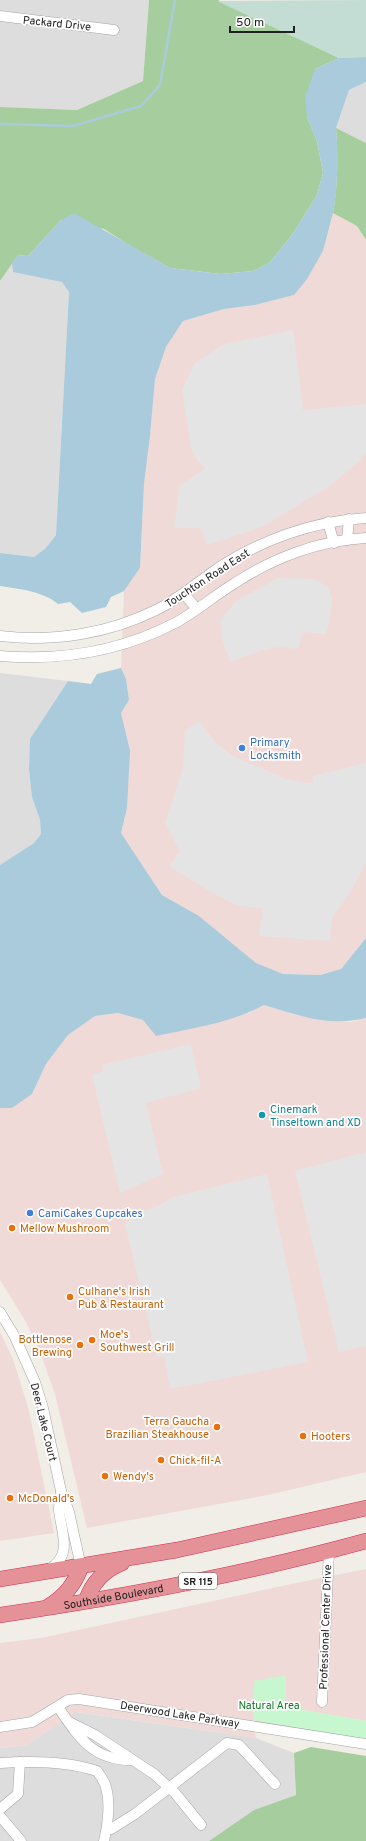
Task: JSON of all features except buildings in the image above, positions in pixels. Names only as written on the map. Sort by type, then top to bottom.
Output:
[{"type":"highway","points":[[0,1579],[44,1573],[182,1549],[366,1508]]},
{"type":"highway","name":"Southside Boulevard","points":[[0,1615],[86,1601],[262,1568],[329,1552],[366,1541]]},
{"type":"highway","points":[[86,1601],[88,1593],[98,1579],[116,1565],[138,1557]]},
{"type":"highway","points":[[44,1608],[58,1600],[70,1588],[80,1567]]},
{"type":"street","name":"Packard Drive","points":[[0,16],[114,30]]},
{"type":"street","name":"Touchton Road East","points":[[0,636],[41,638],[88,633],[141,617],[184,594],[213,572],[251,549],[288,534],[328,522],[366,518]]},
{"type":"street","points":[[347,540],[349,519]]},
{"type":"street","points":[[328,522],[334,543]]},
{"type":"street","name":"Touchton Road East","points":[[0,656],[57,657],[85,653],[136,640],[178,622],[248,574],[275,560],[334,543],[366,538]]},
{"type":"street","points":[[184,594],[197,609]]},
{"type":"street","name":"Deer Lake Court","points":[[0,1312],[15,1337],[35,1382],[43,1408],[61,1491],[70,1512],[80,1567]]},
{"type":"street","name":"Deer Lake Court","points":[[44,1573],[58,1562],[63,1552],[64,1538],[59,1511],[61,1491]]},
{"type":"street","name":"Professional Center Drive","points":[[322,1702],[329,1552]]},
{"type":"street","name":"Deerwood Lake Parkway","points":[[0,1727],[32,1722],[68,1700],[80,1698],[366,1744]]},
{"type":"street","points":[[58,1707],[85,1744],[117,1760],[131,1760]]},
{"type":"street","points":[[69,1722],[104,1741],[154,1774],[169,1788],[201,1825]]},
{"type":"street","points":[[100,1752],[104,1741]]},
{"type":"street","points":[[107,1828],[111,1829],[116,1826],[169,1788],[227,1742],[239,1745],[275,1784]]},
{"type":"street","points":[[0,1809],[18,1794],[20,1762]]},
{"type":"street","points":[[0,1763],[20,1762],[82,1766],[98,1771],[106,1785],[108,1800],[107,1828],[104,1841]]},
{"type":"street","points":[[0,1816],[21,1841]]},
{"type":"shaded area","points":[[0,0],[149,0],[143,81],[77,110],[0,107]]},
{"type":"shaded area","points":[[366,0],[366,57],[339,58],[217,1]]},
{"type":"shaded area","points":[[366,57],[366,82],[349,90],[336,128],[338,155],[336,194],[333,213],[323,251],[307,279],[294,295],[255,305],[224,309],[183,321],[166,347],[155,379],[144,484],[140,568],[124,591],[111,597],[106,607],[82,613],[70,602],[58,604],[38,593],[0,586],[0,553],[34,557],[46,548],[56,535],[69,292],[62,282],[13,272],[12,263],[18,255],[28,256],[61,220],[74,213],[170,268],[221,274],[253,271],[269,263],[292,235],[317,195],[323,173],[317,141],[307,117],[305,97],[315,69],[339,58]]},
{"type":"shaded area","points":[[366,82],[366,143],[336,128],[349,90]]},
{"type":"shaded area","points":[[333,213],[357,226],[366,240],[366,938],[341,969],[320,975],[283,974],[256,963],[199,916],[162,895],[121,833],[127,808],[120,713],[129,700],[126,679],[121,668],[124,591],[140,568],[144,484],[155,379],[166,347],[183,321],[224,309],[255,305],[294,295],[323,251]]},
{"type":"shaded area","points":[[12,263],[13,272],[62,281],[69,292],[56,535],[46,548],[34,557],[0,553],[0,281]]},
{"type":"shaded area","points":[[293,330],[303,410],[366,404],[366,452],[360,461],[328,487],[262,527],[207,545],[201,528],[174,528],[180,485],[205,469],[192,453],[182,390],[195,363],[224,344]]},
{"type":"shaded area","points":[[278,578],[314,579],[328,587],[332,599],[330,620],[326,634],[303,632],[298,649],[280,647],[263,650],[230,662],[222,639],[220,620],[236,601]]},
{"type":"shaded area","points":[[121,668],[126,679],[129,700],[121,713],[130,751],[127,808],[121,833],[162,895],[199,916],[256,963],[283,974],[320,975],[341,969],[366,938],[366,1018],[327,1021],[264,1005],[225,1021],[156,1036],[143,1020],[118,1013],[95,1016],[68,1035],[46,1064],[32,1094],[12,1108],[0,1108],[0,865],[34,843],[41,834],[40,820],[32,797],[29,770],[30,739],[68,681],[91,684],[97,674]]},
{"type":"shaded area","points":[[0,673],[68,681],[30,739],[29,770],[32,797],[40,820],[41,834],[34,843],[0,865]]},
{"type":"shaded area","points":[[199,721],[216,743],[233,756],[286,779],[313,783],[312,776],[366,763],[366,863],[349,894],[332,918],[330,941],[259,936],[263,909],[236,905],[209,891],[169,866],[180,851],[165,823],[183,768],[185,731]]},
{"type":"shaded area","points":[[264,1005],[296,1015],[351,1022],[366,1018],[366,1472],[268,1495],[87,1528],[55,1394],[40,1352],[26,1322],[0,1280],[0,1108],[12,1108],[32,1094],[46,1064],[68,1035],[95,1016],[118,1013],[143,1020],[249,1013]]},
{"type":"shaded area","points":[[191,1044],[201,1088],[146,1103],[163,1174],[120,1193],[92,1075],[103,1071],[102,1065]]},
{"type":"shaded area","points":[[366,1152],[366,1346],[339,1352],[295,1171]]},
{"type":"shaded area","points":[[267,1174],[308,1362],[170,1389],[164,1356],[157,1357],[125,1224],[141,1211],[154,1208],[173,1197]]},
{"type":"shaded area","points":[[0,1332],[13,1359],[28,1407],[54,1533],[0,1541]]},
{"type":"shaded area","points":[[366,1569],[366,1721],[286,1707],[286,1675],[253,1720],[256,1738],[77,1712],[26,1745],[0,1748],[0,1643],[41,1638]]},
{"type":"shaded area","points":[[76,1712],[256,1738],[294,1753],[296,1795],[254,1810],[209,1841],[0,1841],[0,1748],[26,1745]]},
{"type":"green space","points":[[149,0],[218,0],[339,58],[315,69],[307,117],[317,141],[323,173],[317,195],[292,235],[269,263],[253,271],[221,274],[170,268],[104,229],[61,220],[28,256],[18,255],[0,281],[0,107],[77,110],[143,81]]},
{"type":"green space","points":[[336,128],[366,143],[366,240],[357,226],[333,213],[337,171]]},
{"type":"green space","name":"Natural Area","points":[[286,1675],[286,1707],[366,1721],[366,1741],[253,1720],[254,1681]]},
{"type":"green space","points":[[311,1747],[366,1756],[366,1841],[209,1841],[254,1810],[296,1795],[294,1753]]},
{"type":"waterway","points":[[0,124],[73,126],[141,106],[160,85],[175,0]]},
{"type":"place","name":"Primary Locksmith","points":[[242,748]]},
{"type":"place","name":"Cinemark Tinseltown and XD","points":[[262,1115]]},
{"type":"place","name":"CamiCakes Cupcakes","points":[[30,1213]]},
{"type":"place","name":"Mellow Mushroom","points":[[12,1228]]},
{"type":"place","name":"Culhane's Irish Pub & Restaurant","points":[[70,1297]]},
{"type":"place","name":"Moe's Southwest Grill","points":[[92,1340]]},
{"type":"place","name":"Bottlenose Brewing","points":[[80,1345]]},
{"type":"place","name":"Terra Gaucha Brazilian Steakhouse","points":[[217,1427]]},
{"type":"place","name":"Hooters","points":[[303,1436]]},
{"type":"place","name":"Chick-fil-A","points":[[161,1460]]},
{"type":"place","name":"Wendy's","points":[[105,1476]]},
{"type":"place","name":"McDonald's","points":[[10,1498]]}]
